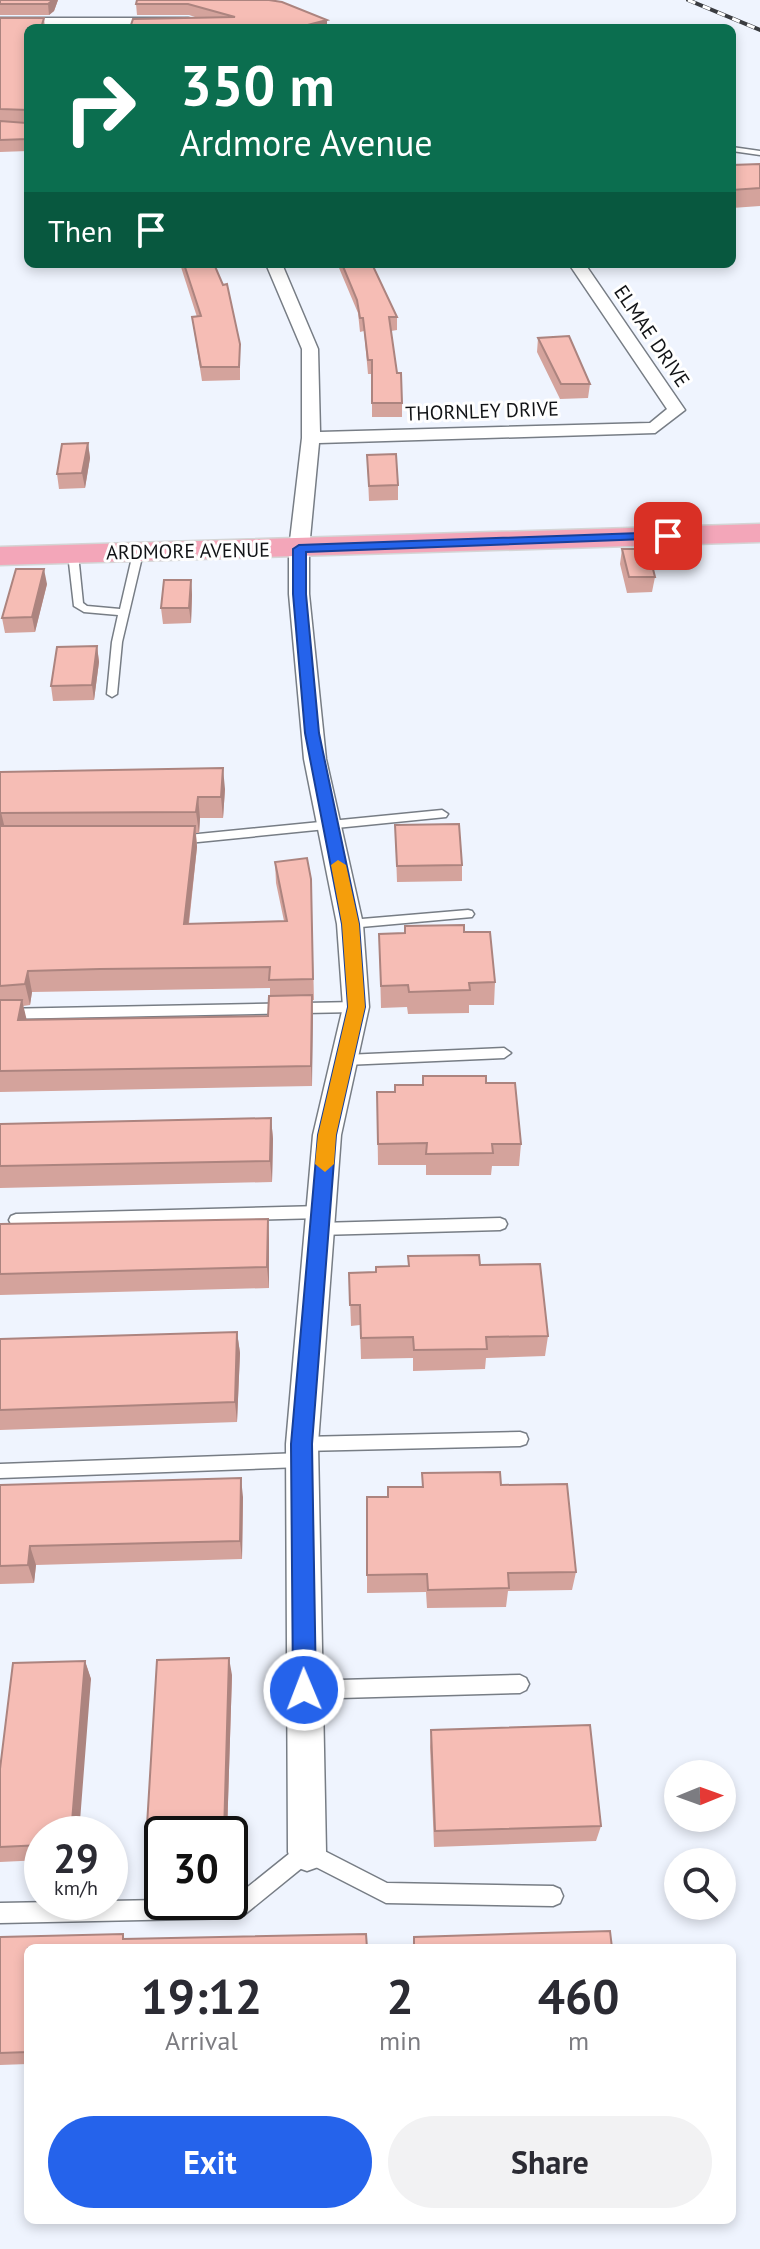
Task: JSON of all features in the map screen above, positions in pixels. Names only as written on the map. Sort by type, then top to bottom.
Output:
[{"type":"main road","name":"ARDMORE AVENUE","points":[[0,556],[760,533]]},
{"type":"street","points":[[0,22],[59,24]]},
{"type":"street","points":[[122,24],[201,24]]},
{"type":"street","points":[[276,268],[310,349],[311,438],[299,549],[306,680],[315,759],[350,924],[356,1007],[327,1135],[301,1452],[307,1852]]},
{"type":"street","name":"ELMAE DRIVE","points":[[580,268],[676,410],[655,428]]},
{"type":"street","name":"THORNLEY DRIVE","points":[[311,438],[655,428]]},
{"type":"lane","points":[[736,150],[760,153]]},
{"type":"lane","points":[[112,694],[124,612],[138,553]]},
{"type":"lane","points":[[73,554],[78,604],[84,609],[124,612]]},
{"type":"lane","points":[[164,840],[442,814]]},
{"type":"lane","points":[[350,924],[468,914]]},
{"type":"lane","points":[[0,1014],[356,1007]]},
{"type":"lane","points":[[345,1060],[504,1053]]},
{"type":"lane","points":[[16,1220],[320,1220],[500,1224]]},
{"type":"lane","points":[[0,1471],[520,1439]]},
{"type":"lane","points":[[304,1690],[520,1684]]},
{"type":"lane","points":[[0,1913],[237,1908],[307,1852],[386,1893],[553,1896]]},
{"type":"building","points":[[0,0],[53,0],[48,4],[0,4]]},
{"type":"building","points":[[137,0],[269,0],[327,20],[312,24],[131,24],[133,19],[235,17],[188,4],[136,4]]},
{"type":"building","points":[[0,18],[44,18],[42,24],[24,24],[24,110],[0,109]]},
{"type":"building","points":[[0,121],[24,123],[24,139],[0,140]]},
{"type":"building","points":[[760,164],[760,188],[736,190],[736,165]]},
{"type":"building","points":[[185,268],[216,268],[223,285],[227,284],[240,344],[239,367],[201,367],[192,317],[201,316]]},
{"type":"building","points":[[344,268],[374,268],[397,317],[389,317],[397,373],[401,373],[402,403],[372,403],[372,360],[368,360],[363,318],[360,318],[357,300]]},
{"type":"building","points":[[569,336],[590,384],[561,384],[538,338]]},
{"type":"building","points":[[88,443],[82,473],[57,474],[62,444]]},
{"type":"building","points":[[396,454],[398,485],[369,486],[367,455]]},
{"type":"building","points":[[622,549],[648,549],[655,577],[629,577]]},
{"type":"building","points":[[16,569],[44,569],[32,617],[2,618]]},
{"type":"building","points":[[164,580],[191,580],[189,608],[161,608]]},
{"type":"building","points":[[97,646],[92,685],[51,686],[57,647]]},
{"type":"building","points":[[223,768],[221,797],[198,797],[196,812],[0,813],[0,772]]},
{"type":"building","points":[[459,824],[462,865],[397,866],[395,825]]},
{"type":"building","points":[[0,825],[195,826],[184,924],[287,921],[275,862],[307,858],[311,879],[313,979],[269,980],[270,967],[100,969],[28,971],[25,984],[0,986]]},
{"type":"building","points":[[464,925],[464,932],[490,932],[495,982],[469,983],[470,990],[409,992],[408,985],[381,986],[379,934],[405,933],[405,926]]},
{"type":"building","points":[[312,995],[311,1066],[0,1071],[0,1000],[22,1000],[18,1020],[268,1016],[269,996]]},
{"type":"building","points":[[423,1076],[486,1076],[486,1083],[515,1083],[521,1144],[492,1144],[493,1153],[426,1154],[427,1143],[378,1144],[377,1092],[395,1092],[395,1085],[423,1085]]},
{"type":"building","points":[[271,1118],[270,1161],[0,1166],[0,1124]]},
{"type":"building","points":[[268,1219],[267,1267],[0,1274],[0,1224]]},
{"type":"building","points":[[479,1255],[480,1265],[540,1264],[548,1336],[486,1337],[487,1349],[414,1350],[413,1337],[361,1338],[360,1305],[350,1305],[349,1273],[376,1272],[376,1267],[409,1266],[408,1256]]},
{"type":"building","points":[[237,1332],[235,1402],[0,1410],[0,1339]]},
{"type":"building","points":[[500,1472],[501,1485],[567,1484],[576,1572],[508,1573],[509,1588],[428,1590],[427,1574],[367,1575],[367,1497],[388,1497],[388,1487],[423,1487],[422,1473]]},
{"type":"building","points":[[241,1478],[240,1541],[30,1546],[28,1565],[0,1566],[0,1485]]},
{"type":"building","points":[[229,1658],[225,1816],[148,1816],[157,1660]]},
{"type":"building","points":[[85,1661],[72,1816],[24,1816],[24,1846],[0,1847],[0,1769],[13,1663]]},
{"type":"building","points":[[590,1725],[601,1826],[435,1831],[431,1730]]},
{"type":"building","points":[[610,1931],[612,1944],[414,1944],[414,1937]]},
{"type":"building","points":[[123,1934],[123,1939],[366,1934],[367,1944],[24,1944],[24,2052],[0,2053],[0,1937]]},
{"type":"railway","points":[[688,0],[760,30]]},
{"type":"slow traffic","points":[[325,1164],[327,1135],[356,1007],[350,924],[338,865]]},
{"type":"route","points":[[304,1690],[302,1444],[327,1135],[356,1007],[350,924],[315,759],[299,594],[299,549],[668,536]]}]
